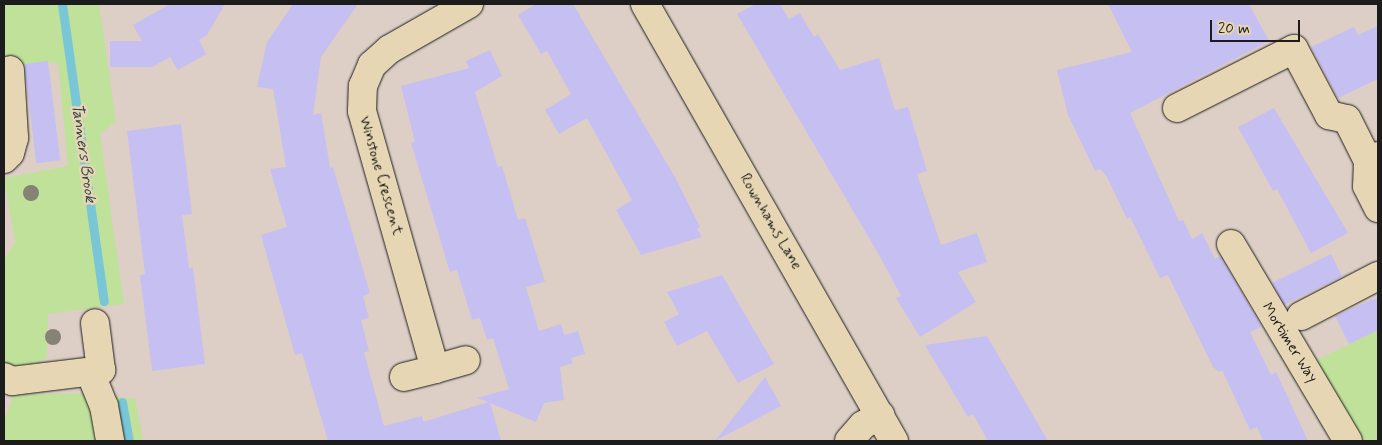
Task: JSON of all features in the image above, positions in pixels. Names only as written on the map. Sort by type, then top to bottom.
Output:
[{"type":"street","name":"Winstone Crescent","points":[[435,369],[362,111],[363,86],[372,65],[390,49],[469,4]]},
{"type":"street","name":"Rownhams Lane","points":[[645,4],[894,441]]},
{"type":"street","points":[[1178,108],[1294,49],[1329,116],[1347,119],[1373,159],[1367,186],[1378,208]]},
{"type":"street","points":[[4,159],[10,153],[14,138],[10,70]]},
{"type":"street","name":"Mortimer Way","points":[[1231,244],[1348,441]]},
{"type":"street","points":[[1300,316],[1378,276]]},
{"type":"street","points":[[4,377],[12,381],[101,370],[95,323]]},
{"type":"street","points":[[404,377],[466,360]]},
{"type":"street","points":[[90,372],[104,406],[110,441]]},
{"type":"street","points":[[848,441],[863,425],[880,415]]},
{"type":"green space","points":[[4,4],[99,4],[116,121],[100,134],[124,304],[48,314],[47,357],[32,367],[4,366],[4,260],[15,242],[4,178],[68,166],[58,63],[24,64],[4,54]]},
{"type":"green space","points":[[1378,330],[1378,441],[1362,441],[1315,361]]},
{"type":"green space","points":[[87,393],[135,399],[143,441],[4,441],[4,420],[14,395]]},
{"type":"building","points":[[170,4],[225,4],[207,35],[199,40],[206,54],[178,70],[170,57],[152,67],[110,67],[110,41],[142,41],[133,25]]},
{"type":"building","points":[[293,4],[358,4],[321,57],[313,115],[321,113],[330,168],[333,167],[370,293],[363,296],[369,318],[361,320],[369,351],[364,352],[384,426],[422,416],[423,422],[488,402],[477,398],[509,389],[493,338],[487,340],[480,318],[472,320],[457,270],[450,272],[411,143],[415,142],[401,86],[469,68],[466,61],[490,50],[502,76],[475,92],[498,167],[502,166],[518,220],[525,218],[545,282],[526,287],[539,331],[561,324],[564,335],[578,331],[585,354],[571,358],[573,363],[560,367],[564,400],[544,403],[536,422],[490,403],[501,441],[328,441],[302,353],[295,355],[261,235],[287,227],[270,169],[286,167],[273,89],[257,87],[267,42]]},
{"type":"building","points":[[536,4],[573,4],[676,179],[700,227],[697,229],[702,237],[641,255],[616,210],[632,200],[587,118],[559,134],[545,110],[571,94],[547,51],[541,54],[518,15]]},
{"type":"building","points":[[756,4],[780,4],[789,19],[800,13],[814,37],[818,34],[840,70],[879,58],[895,110],[908,107],[927,171],[917,174],[941,245],[977,233],[987,262],[958,272],[976,302],[920,337],[896,298],[901,296],[878,253],[737,14]]},
{"type":"building","points":[[1108,4],[1249,4],[1269,41],[1130,113],[1179,221],[1183,220],[1192,239],[1202,233],[1215,259],[1220,256],[1258,320],[1261,327],[1250,332],[1271,375],[1276,372],[1308,441],[1263,441],[1257,427],[1250,430],[1222,370],[1219,372],[1213,367],[1168,275],[1160,278],[1130,217],[1127,219],[1107,177],[1100,169],[1095,171],[1068,115],[1057,70],[1132,52]]},
{"type":"building","points":[[1378,26],[1378,79],[1338,98],[1311,47],[1354,27],[1358,35]]},
{"type":"building","points":[[48,61],[60,160],[36,163],[24,64]]},
{"type":"building","points":[[1274,108],[1348,233],[1311,253],[1277,189],[1273,191],[1238,127]]},
{"type":"building","points":[[181,124],[192,214],[182,215],[189,268],[193,268],[205,364],[152,371],[140,275],[145,274],[127,131]]},
{"type":"building","points":[[1331,254],[1342,276],[1284,305],[1273,282]]},
{"type":"building","points":[[722,275],[774,364],[738,383],[707,331],[677,346],[664,322],[679,314],[667,292]]},
{"type":"building","points":[[1378,297],[1378,330],[1349,344],[1335,316]]},
{"type":"building","points":[[987,336],[1048,441],[988,441],[973,414],[968,417],[925,345]]},
{"type":"building","points":[[765,377],[781,406],[715,441]]},
{"type":"waterway","name":"Tanners Brook","points":[[62,4],[104,301]]},
{"type":"waterway","name":"Tanners Brook","points":[[122,402],[129,441]]}]
